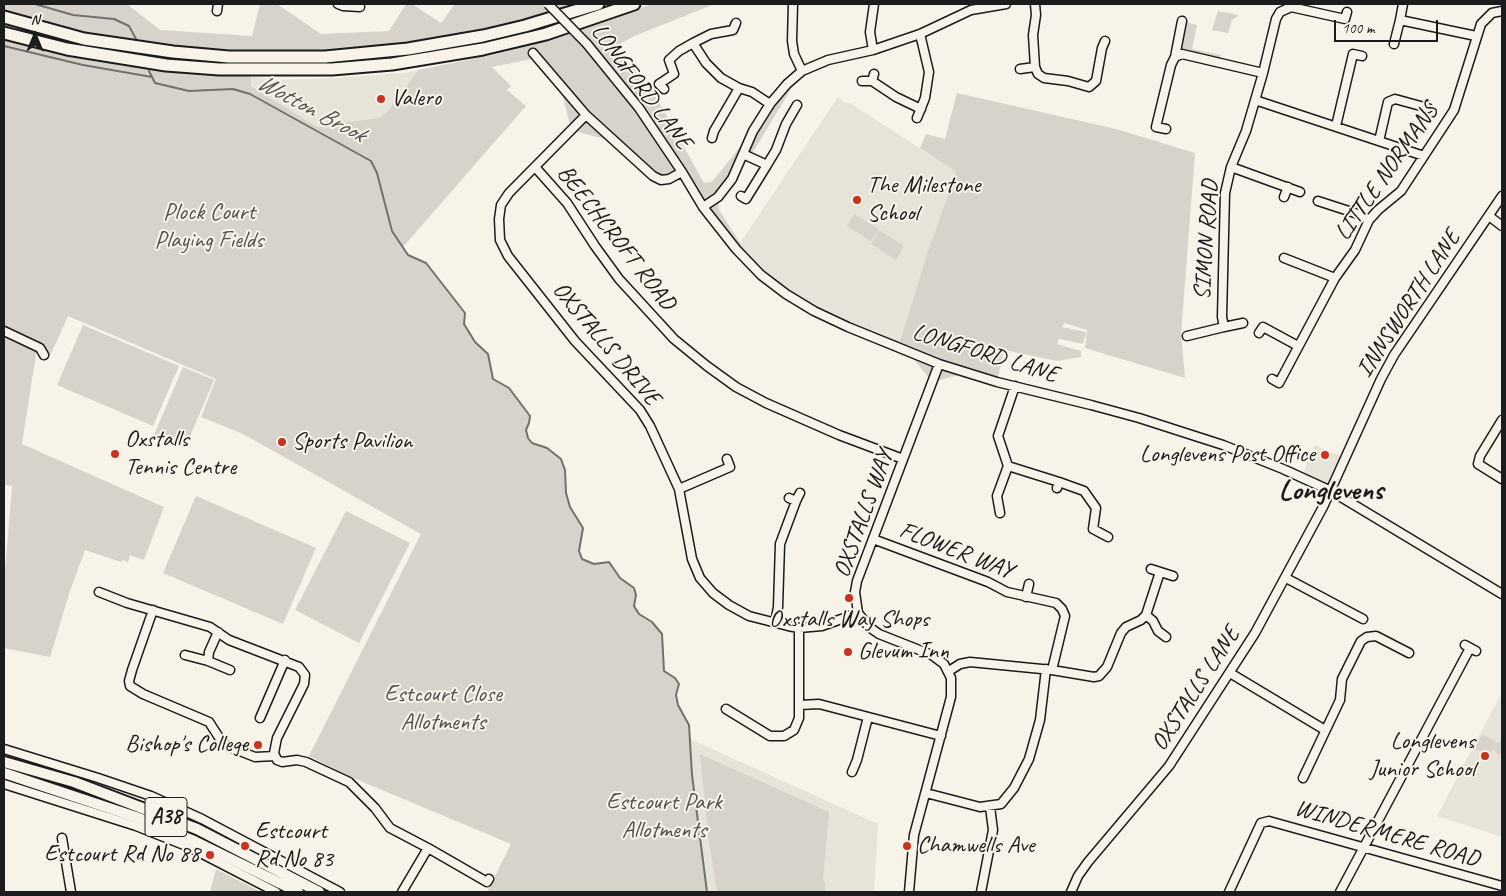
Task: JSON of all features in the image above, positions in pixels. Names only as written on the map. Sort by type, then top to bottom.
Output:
[{"type":"highway","points":[[4,16],[84,39],[164,51],[229,57],[324,57],[408,49],[483,36],[550,19],[598,4]]},
{"type":"highway","points":[[4,33],[67,49],[166,65],[228,70],[332,69],[392,64],[483,49],[546,34],[634,4]]},
{"type":"main road","name":"A38","points":[[4,762],[74,782],[197,830],[320,892]]},
{"type":"main road","name":"A38","points":[[4,773],[107,806],[137,822],[192,840],[298,892]]},
{"type":"street","points":[[338,4],[352,10],[360,7]]},
{"type":"street","name":"LONGFORD LANE","points":[[548,4],[587,44],[639,108],[703,207],[736,249],[761,275],[786,294],[848,328],[939,364],[997,382],[1091,405],[1182,432],[1274,465],[1331,491],[1502,594]]},
{"type":"street","points":[[792,4],[792,41],[794,54],[802,71]]},
{"type":"street","points":[[873,50],[870,32],[874,4]]},
{"type":"street","points":[[703,207],[718,197],[732,179],[753,131],[770,104],[787,84],[802,71],[828,60],[873,50],[920,34],[971,7],[1006,4]]},
{"type":"street","points":[[1035,4],[1036,15],[1033,35],[1035,67],[1038,74],[1044,78],[1068,81],[1088,87],[1096,81],[1101,45]]},
{"type":"street","points":[[1394,44],[1403,4]]},
{"type":"street","name":"SIMON ROAD","points":[[1224,327],[1222,317],[1225,193],[1231,167],[1246,131],[1263,73],[1276,19],[1280,12],[1292,7],[1345,19],[1346,12]]},
{"type":"street","name":"LITTLE NORMANS","points":[[1279,383],[1336,278],[1355,250],[1369,220],[1401,191],[1454,110],[1481,24],[1492,13],[1502,11]]},
{"type":"street","points":[[1400,20],[1476,36]]},
{"type":"street","points":[[1166,129],[1156,127],[1171,65],[1175,57],[1182,21]]},
{"type":"street","points":[[669,60],[679,51],[711,34],[736,30]]},
{"type":"street","points":[[917,118],[925,98],[929,72],[920,34]]},
{"type":"street","points":[[693,43],[706,63],[721,78],[739,88],[752,92],[770,104]]},
{"type":"street","name":"LONGFORD LANE","points":[[533,53],[586,116],[653,176],[661,180],[669,179],[682,172]]},
{"type":"street","points":[[659,84],[674,74],[669,60],[662,53]]},
{"type":"street","points":[[1175,57],[1182,54],[1263,73]]},
{"type":"street","points":[[1336,126],[1353,54],[1362,56]]},
{"type":"street","points":[[1020,69],[1035,67]]},
{"type":"street","points":[[862,81],[873,77],[896,97],[921,109]]},
{"type":"street","points":[[705,127],[713,134],[739,88]]},
{"type":"street","points":[[1379,141],[1388,102],[1394,99],[1428,108]]},
{"type":"street","points":[[1255,100],[1424,156]]},
{"type":"street","points":[[746,200],[776,150],[786,124],[797,106]]},
{"type":"street","name":"OXSTALLS DRIVE","points":[[586,116],[509,193],[501,205],[499,220],[500,240],[508,256],[576,341],[640,410],[650,426],[679,489],[692,559],[700,578],[713,592],[729,605],[749,616],[775,624],[798,628],[822,626],[858,614]]},
{"type":"street","points":[[743,154],[766,166]]},
{"type":"street","name":"BEECHCROFT ROAD","points":[[535,167],[567,203],[594,246],[619,279],[674,339],[707,366],[736,387],[766,403],[839,435],[903,459]]},
{"type":"street","points":[[1231,167],[1300,192]]},
{"type":"street","points":[[1284,197],[1288,187]]},
{"type":"street","name":"INNSWORTH LANE","points":[[1331,491],[1377,388],[1394,355],[1502,196]]},
{"type":"street","points":[[1323,201],[1369,220]]},
{"type":"street","points":[[1489,216],[1502,226]]},
{"type":"street","points":[[1284,258],[1336,278]]},
{"type":"street","points":[[1291,271],[1294,262]]},
{"type":"street","name":"SIMON ROAD","points":[[1187,336],[1244,323]]},
{"type":"street","points":[[1259,333],[1263,327],[1298,346]]},
{"type":"street","points":[[4,331],[40,348],[44,355]]},
{"type":"street","name":"OXSTALLS WAY","points":[[939,364],[857,581],[855,598],[858,614],[869,628],[878,634],[932,655],[944,664],[949,671]]},
{"type":"street","points":[[1000,514],[997,496],[1008,466],[998,436],[1015,386]]},
{"type":"street","points":[[1501,425],[1474,463],[1502,478]]},
{"type":"street","points":[[679,489],[730,467],[727,459]]},
{"type":"street","points":[[1008,466],[1058,484],[1084,490],[1099,507],[1089,529],[1108,537]]},
{"type":"street","name":"OXSTALLS LANE","points":[[1071,892],[1078,876],[1088,862],[1169,766],[1230,673],[1255,634],[1331,491]]},
{"type":"street","points":[[775,624],[778,607],[780,544],[795,498]]},
{"type":"street","name":"FLOWER WAY","points":[[873,539],[988,582],[1007,592],[1056,603],[1062,609],[1065,616],[1049,669],[1040,720],[1029,759],[1014,788],[1001,804],[990,807]]},
{"type":"street","points":[[1151,569],[1173,576]]},
{"type":"street","points":[[909,892],[914,835],[951,697],[952,685],[949,671],[965,662],[970,662],[1049,669],[1094,678],[1101,675],[1107,667],[1121,632],[1146,615],[1160,572]]},
{"type":"street","points":[[1286,578],[1357,619]]},
{"type":"street","name":"FLOWER WAY","points":[[1026,597],[1029,584]]},
{"type":"street","points":[[99,592],[128,603],[210,627],[229,640],[299,667],[305,675],[305,680],[301,692],[279,732],[274,748],[277,760],[282,762],[297,760],[306,762],[349,782],[390,828],[488,882]]},
{"type":"street","points":[[153,610],[132,670],[129,681],[130,686],[142,694],[209,722],[222,742],[227,746],[255,758],[275,756]]},
{"type":"street","points":[[1146,615],[1166,638]]},
{"type":"street","points":[[727,721],[730,711],[770,736],[784,736],[794,730],[799,718],[800,705],[798,628]]},
{"type":"street","points":[[208,661],[212,644],[218,632]]},
{"type":"street","points":[[1302,772],[1340,700],[1342,679],[1361,641],[1367,637],[1376,636],[1404,654]]},
{"type":"street","points":[[1340,892],[1470,648]]},
{"type":"street","points":[[185,655],[208,661],[230,670]]},
{"type":"street","points":[[260,718],[285,660]]},
{"type":"street","points":[[1230,673],[1325,730]]},
{"type":"street","points":[[800,705],[819,704],[941,736]]},
{"type":"street","points":[[852,772],[857,760],[868,716]]},
{"type":"street","points":[[4,749],[151,796],[202,820],[340,892]]},
{"type":"street","points":[[4,784],[137,822],[276,892]]},
{"type":"street","points":[[926,793],[980,807],[990,807],[993,830],[981,892]]},
{"type":"street","name":"WINDERMERE ROAD","points":[[1229,892],[1261,823],[1269,821],[1502,886]]},
{"type":"street","points":[[62,838],[71,892]]},
{"type":"street","points":[[402,892],[428,848]]},
{"type":"shaded area","points":[[418,70],[388,111],[379,118],[340,123],[339,127],[318,128],[251,86],[251,76],[278,80],[404,73]]},
{"type":"shaded area","name":"The Milestone School","points":[[838,97],[956,172],[927,254],[900,341],[814,311],[786,294],[736,249]]},
{"type":"shaded area","points":[[1315,445],[1345,458],[1331,491],[1302,477]]},
{"type":"shaded area","name":"Longlevens Junior School","points":[[1502,695],[1502,837],[1437,816]]},
{"type":"shaded area","points":[[690,739],[878,824],[874,892],[707,892],[692,775]]},
{"type":"green space","points":[[4,4],[127,4],[160,30],[252,36],[260,4],[277,4],[321,34],[389,31],[406,4],[412,4],[441,23],[455,4],[580,4],[470,34],[347,50],[272,53],[140,48],[4,17]]},
{"type":"green space","points":[[651,4],[715,4],[634,36],[616,46],[659,102],[704,183],[712,182],[753,131],[770,104],[802,71],[750,157],[744,154],[718,197],[719,210],[761,275],[736,249],[682,172],[661,180],[612,141],[571,130],[561,88],[537,58],[492,67],[511,86],[507,90],[526,106],[403,247],[408,255],[426,263],[465,313],[464,324],[475,342],[488,354],[493,379],[509,388],[530,416],[526,430],[528,438],[532,443],[547,448],[561,459],[565,470],[566,493],[570,507],[583,528],[579,551],[582,559],[594,564],[609,562],[620,578],[634,588],[636,595],[634,606],[639,614],[652,622],[662,634],[664,671],[675,678],[679,684],[676,695],[678,705],[689,725],[692,775],[707,892],[487,892],[511,844],[351,777],[309,756],[421,534],[243,434],[201,417],[216,379],[68,316],[50,356],[36,354],[22,444],[164,507],[144,560],[130,555],[128,562],[122,560],[121,562],[85,550],[70,591],[50,657],[4,648],[4,583],[12,486],[4,485],[4,33],[105,61],[197,74],[251,76],[251,86],[317,127],[338,127],[339,123],[379,118],[388,111],[418,70],[497,54],[564,35]]},
{"type":"green space","points":[[1218,11],[1239,15],[1232,20],[1228,33],[1212,30]]},
{"type":"green space","points":[[1182,21],[1197,25],[1192,49],[1221,55],[1219,63],[1182,54],[1176,48]]},
{"type":"green space","points":[[957,93],[1116,129],[1195,153],[1181,334],[1185,378],[1085,348],[1087,330],[1064,323],[1062,327],[1086,332],[1083,344],[1059,339],[1057,344],[1081,351],[1081,357],[1057,361],[1004,350],[998,377],[1004,378],[1015,386],[966,373],[932,382],[908,352],[814,311],[900,341],[927,254],[956,172],[920,148],[926,134],[945,139]]},
{"type":"green space","points":[[854,214],[879,229],[871,241],[847,226]]},
{"type":"green space","points":[[879,230],[904,246],[896,260],[871,244]]},
{"type":"green space","points":[[83,325],[179,366],[153,426],[57,385]]},
{"type":"green space","points":[[183,367],[214,380],[185,448],[154,435]]},
{"type":"green space","points":[[196,496],[316,548],[283,624],[163,573]]},
{"type":"green space","points":[[346,511],[410,543],[359,643],[295,610]]},
{"type":"green space","points":[[1482,734],[1498,743],[1502,739],[1502,752],[1500,755],[1496,753],[1494,748],[1491,752],[1474,750]]},
{"type":"green space","points":[[700,754],[829,812],[823,880],[825,882],[825,892],[717,892],[709,841]]},
{"type":"green space","points":[[216,869],[261,892],[210,892]]},
{"type":"waterway","name":"Wotton Brook","points":[[35,4],[73,15],[114,19],[129,26],[136,39]]},
{"type":"waterway","points":[[4,46],[83,65],[152,77]]},
{"type":"waterway","name":"Wotton Brook","points":[[149,71],[155,83],[189,91],[233,89],[250,94],[371,161],[377,173],[392,231],[408,255],[426,263],[465,313],[464,324],[475,342],[488,354],[493,379],[509,388],[530,416],[526,430],[528,438],[532,443],[547,448],[561,459],[565,470],[566,493],[570,507],[583,528],[579,551],[582,559],[594,564],[609,562],[620,578],[634,588],[636,595],[634,606],[639,614],[652,622],[662,634],[664,671],[675,678],[679,684],[676,695],[678,705],[689,725],[692,775],[707,892]]},
{"type":"place","name":"Valero","points":[[381,99]]},
{"type":"place","name":"The Milestone School","points":[[857,200]]},
{"type":"place","name":"Sports Pavilion","points":[[282,442]]},
{"type":"place","name":"Oxstalls Tennis Centre","points":[[115,454]]},
{"type":"place","name":"Longlevens Post Office","points":[[1325,455]]},
{"type":"place","name":"Oxstalls Way Shops","points":[[849,598]]},
{"type":"place","name":"Glevum Inn","points":[[848,652]]},
{"type":"place","name":"Bishop's College","points":[[258,745]]},
{"type":"place","name":"Longlevens Junior School","points":[[1485,756]]},
{"type":"place","name":"Estcourt Rd No 83","points":[[245,846]]},
{"type":"place","name":"Chamwells Ave","points":[[907,846]]},
{"type":"place","name":"Estcourt Rd No 88","points":[[210,855]]},
{"type":"district","name":"Longlevens","points":[[1331,491]]},
{"type":"park label","name":"Plock Court Playing Fields","points":[[209,227]]},
{"type":"park label","name":"Estcourt Close Allotments","points":[[443,709]]},
{"type":"park label","name":"Estcourt Park Allotments","points":[[664,817]]}]
